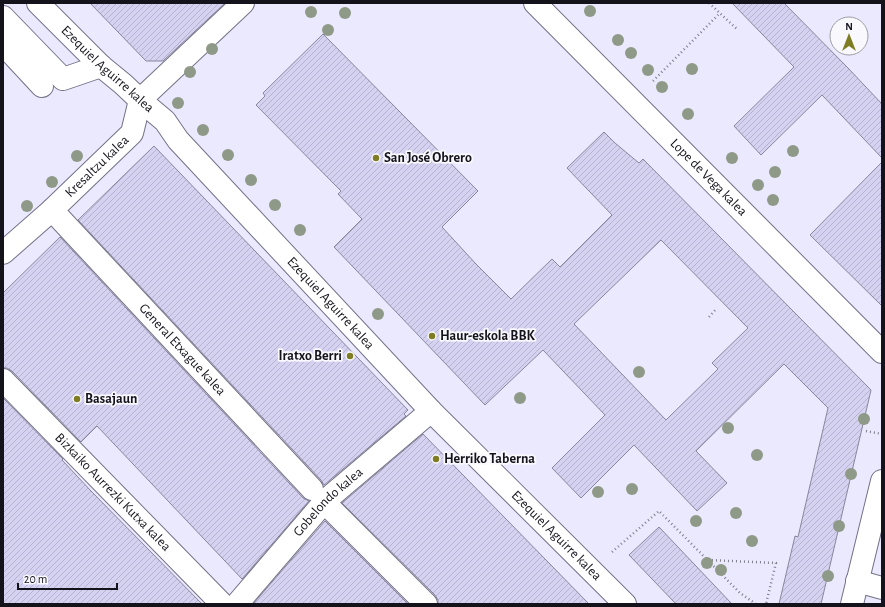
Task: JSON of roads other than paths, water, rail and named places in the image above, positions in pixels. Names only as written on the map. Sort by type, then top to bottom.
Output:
[{"type":"street","name":"Ezequiel Aguirre kalea","points":[[38,3],[101,66],[165,121],[178,140],[431,411],[625,604]]},
{"type":"street","points":[[140,100],[243,3]]},
{"type":"street","name":"Lope de Vega kalea","points":[[535,3],[882,352]]},
{"type":"street","points":[[3,17],[63,79],[101,66]]},
{"type":"street","points":[[3,44],[42,86]]},
{"type":"street","name":"Kresaltzu kalea","points":[[3,253],[52,210],[132,133],[140,100]]},
{"type":"street","name":"General Etxague kalea","points":[[52,210],[312,489]]},
{"type":"street","name":"Bizkaiko Aurrezki Kutxa kalea","points":[[3,380],[222,604]]},
{"type":"street","name":"Gobelondo kalea","points":[[237,604],[326,500],[431,411]]},
{"type":"street","points":[[852,604],[882,481]]},
{"type":"street","points":[[333,511],[426,604]]},
{"type":"street","points":[[857,581],[882,588]]},
{"type":"place","name":"San José Obrero","points":[[376,158]]},
{"type":"place","name":"Haur-eskola BBK","points":[[432,336]]},
{"type":"place","name":"Iratxo Berri","points":[[350,356]]},
{"type":"place","name":"Basajaun","points":[[77,399]]},
{"type":"place","name":"Herriko Taberna","points":[[436,459]]}]
